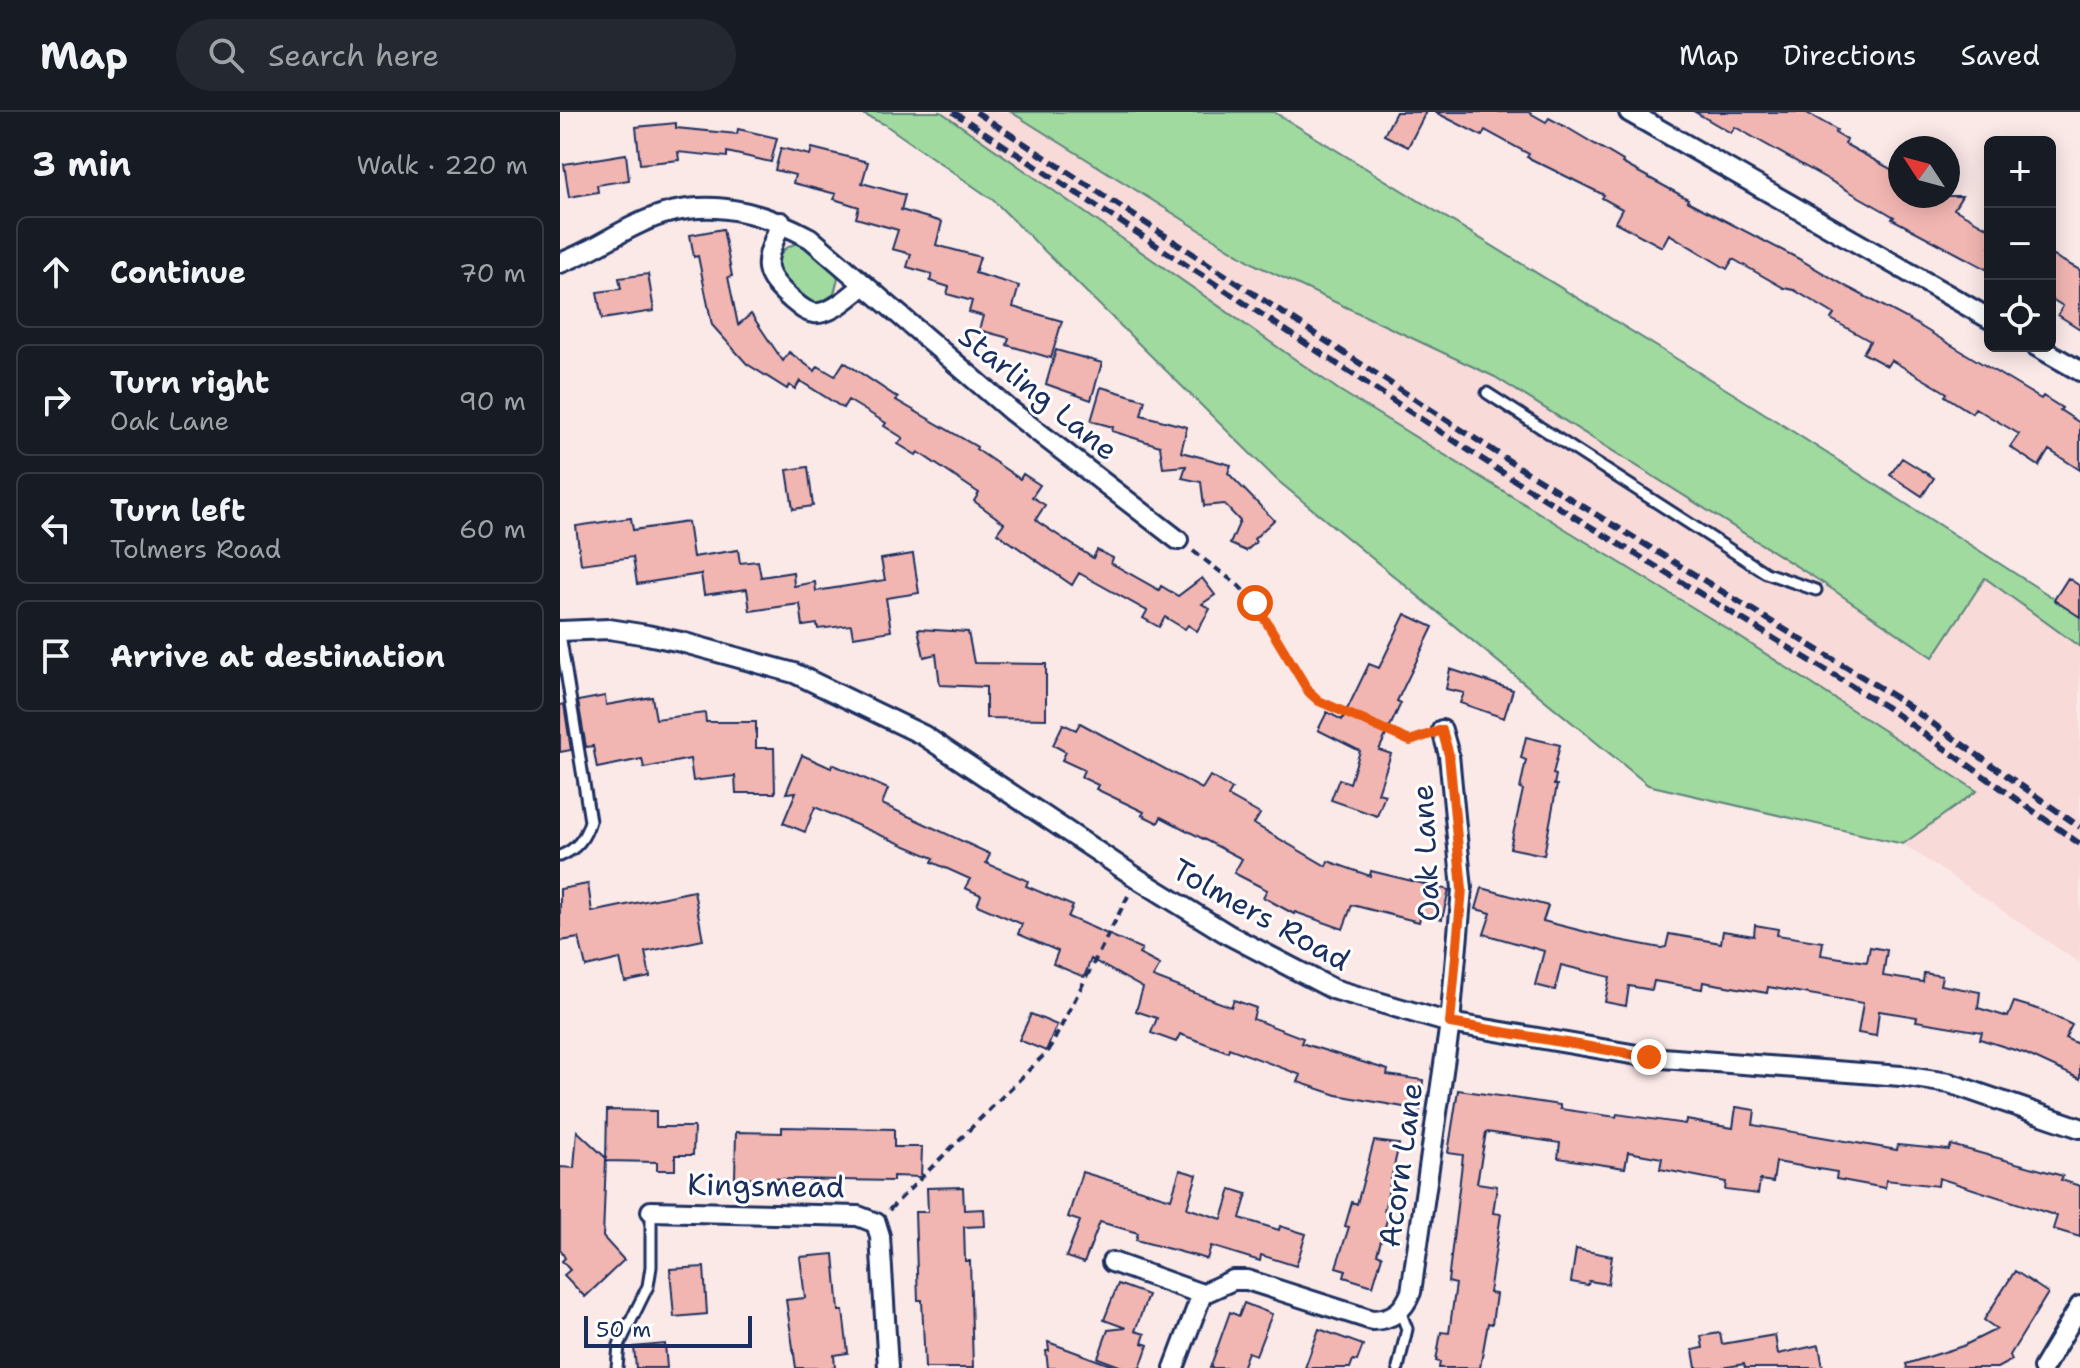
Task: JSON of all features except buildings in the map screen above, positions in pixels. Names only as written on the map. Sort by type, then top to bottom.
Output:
[{"type":"street","points":[[1629,112],[1984,316]]},
{"type":"street","name":"Starling Lane","points":[[560,263],[588,253],[638,223],[696,208],[736,209],[781,222],[810,238],[1011,411],[1178,540]]},
{"type":"street","points":[[781,222],[767,263],[769,278],[802,308],[814,313],[828,310],[863,286]]},
{"type":"street","points":[[2047,352],[2080,371]]},
{"type":"street","name":"Tolmers Road","points":[[560,633],[609,629],[647,635],[794,673],[923,735],[1140,880],[1229,935],[1333,989],[1450,1023],[1649,1057],[1901,1076],[1949,1083],[2080,1128]]},
{"type":"street","name":"Oak Lane","points":[[1442,730],[1449,755],[1462,889],[1450,1023]]},
{"type":"street","name":"Acorn Lane","points":[[1400,1311],[1411,1292],[1450,1023]]},
{"type":"street","name":"Kingsmead","points":[[651,1211],[858,1216],[876,1223],[880,1236],[888,1368]]},
{"type":"street","points":[[1112,1262],[1202,1294],[1233,1280],[1247,1280],[1372,1320],[1382,1320],[1400,1311]]},
{"type":"street","points":[[1174,1368],[1202,1294]]},
{"type":"street","points":[[2043,1368],[2080,1306]]},
{"type":"lane","points":[[1487,393],[1766,573],[1816,590]]},
{"type":"lane","points":[[560,633],[590,821],[578,844],[560,856]]},
{"type":"lane","points":[[617,1368],[619,1345],[648,1286],[651,1211]]},
{"type":"lane","name":"Acorn Lane","points":[[1398,1368],[1407,1329],[1400,1311]]},
{"type":"path","points":[[1178,540],[1239,586],[1255,603],[1309,692],[1319,701],[1410,741],[1442,730]]},
{"type":"path","points":[[876,1223],[1049,1050],[1123,903],[1140,880]]},
{"type":"shaded area","points":[[941,112],[1011,112],[1256,265],[1495,377],[1820,581],[1933,657],[1984,578],[2080,647],[2080,963],[1903,844],[1976,791],[1339,390]]},
{"type":"green space","points":[[858,112],[941,112],[1339,390],[1718,623],[1977,791],[1903,844],[1648,785],[1277,480],[993,200],[884,124]]},
{"type":"green space","points":[[1011,112],[1274,112],[1734,394],[2080,615],[2080,647],[1985,578],[1933,657],[1820,581],[1495,377],[1256,265]]},
{"type":"green space","points":[[797,243],[821,256],[838,278],[834,294],[817,305],[788,287],[777,268],[778,258],[784,250]]},
{"type":"railway","points":[[953,112],[1511,478],[1886,707],[2080,844]]},
{"type":"railway","points":[[976,112],[1520,468],[1895,697],[2080,827]]},
{"type":"route","points":[[1255,603],[1309,692],[1319,701],[1410,741],[1442,730],[1449,755],[1462,889],[1450,1023],[1649,1057]]}]
